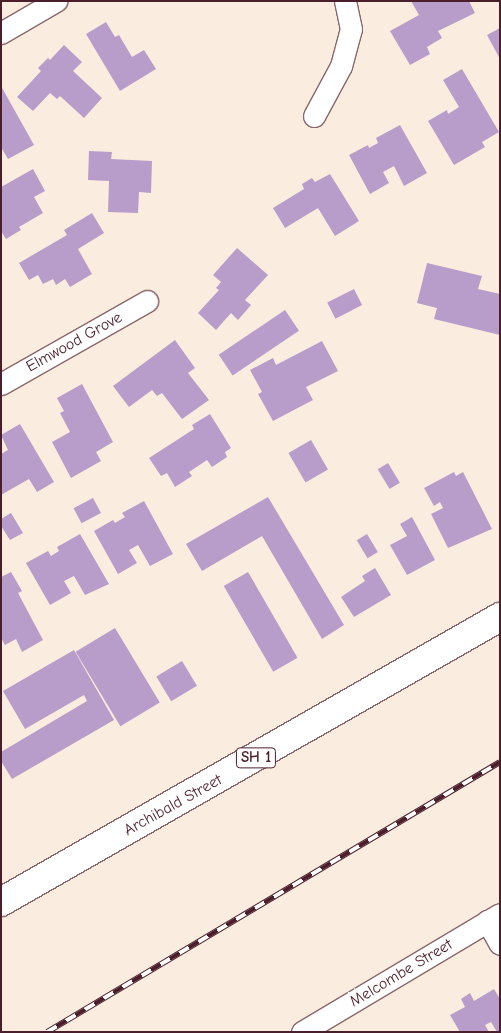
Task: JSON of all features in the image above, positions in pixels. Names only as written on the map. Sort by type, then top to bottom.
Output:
[{"type":"highway","name":"Archibald Street","points":[[1,902],[500,617]]},
{"type":"street","points":[[1,33],[56,1]]},
{"type":"street","points":[[314,116],[341,66],[350,30],[345,1]]},
{"type":"street","name":"Elmwood Grove","points":[[1,384],[147,301]]},
{"type":"street","points":[[493,918],[500,944]]},
{"type":"street","name":"Melcombe Street","points":[[302,1032],[493,918]]},
{"type":"building","points":[[411,1],[469,1],[475,13],[438,31],[442,38],[427,47],[430,54],[410,65],[390,31],[419,15]]},
{"type":"building","points":[[106,22],[115,37],[119,35],[132,57],[144,50],[156,69],[120,91],[86,34]]},
{"type":"building","points":[[500,28],[500,59],[487,35]]},
{"type":"building","points":[[64,45],[82,62],[73,71],[102,98],[84,118],[60,96],[57,99],[50,93],[33,111],[17,97],[41,71],[38,68],[48,58],[50,60]]},
{"type":"building","points":[[462,69],[499,132],[482,142],[485,147],[454,165],[428,121],[447,110],[448,114],[459,107],[443,80]]},
{"type":"building","points":[[1,86],[34,145],[8,159],[1,147]]},
{"type":"building","points":[[400,125],[427,173],[404,186],[394,166],[383,172],[389,183],[370,194],[349,155],[368,145],[369,148],[378,143],[376,138]]},
{"type":"building","points":[[89,151],[112,152],[111,159],[152,161],[151,193],[139,192],[138,213],[108,212],[109,181],[88,180]]},
{"type":"building","points":[[33,169],[45,191],[34,197],[43,213],[19,227],[21,230],[6,239],[1,231],[1,187]]},
{"type":"building","points":[[330,174],[359,221],[335,236],[318,208],[285,228],[273,208],[304,189],[302,184],[312,178],[315,182]]},
{"type":"building","points":[[92,213],[104,233],[78,249],[92,274],[70,287],[65,279],[56,285],[53,279],[43,284],[38,275],[29,280],[19,263],[67,235],[64,230]]},
{"type":"building","points":[[237,248],[268,275],[245,300],[251,305],[238,320],[231,313],[216,330],[198,313],[219,290],[216,288],[221,282],[213,275]]},
{"type":"building","points":[[427,263],[482,276],[478,289],[500,294],[500,335],[434,319],[437,308],[417,303]]},
{"type":"building","points":[[354,289],[362,305],[335,319],[327,303]]},
{"type":"building","points":[[285,310],[299,331],[233,375],[219,355]]},
{"type":"building","points":[[175,340],[195,368],[188,373],[209,400],[182,419],[162,393],[157,396],[152,390],[129,407],[113,386]]},
{"type":"building","points":[[322,341],[338,371],[306,387],[313,400],[273,421],[258,394],[262,392],[250,370],[273,358],[276,365]]},
{"type":"building","points":[[82,384],[113,442],[96,452],[101,461],[71,478],[52,442],[70,432],[60,413],[64,411],[57,398]]},
{"type":"building","points":[[210,414],[231,448],[225,452],[227,457],[212,467],[207,460],[189,472],[192,476],[175,487],[167,473],[161,476],[149,458],[194,429],[192,425]]},
{"type":"building","points":[[20,424],[54,482],[37,492],[29,479],[1,495],[1,454],[8,450],[1,435]]},
{"type":"building","points":[[311,440],[328,469],[305,482],[288,453]]},
{"type":"building","points":[[388,463],[400,483],[390,489],[378,469]]},
{"type":"building","points":[[454,472],[456,476],[463,472],[492,529],[448,548],[431,514],[443,508],[440,502],[434,506],[424,488]]},
{"type":"building","points":[[268,497],[344,625],[322,639],[262,536],[202,571],[186,544]]},
{"type":"building","points":[[93,498],[101,513],[82,523],[74,508]]},
{"type":"building","points":[[144,501],[173,554],[150,566],[138,545],[129,550],[137,563],[118,574],[94,531],[113,520],[115,523],[125,517],[122,513]]},
{"type":"building","points":[[11,513],[23,533],[10,540],[1,526],[1,519]]},
{"type":"building","points":[[412,517],[435,560],[407,575],[390,545],[407,536],[400,524]]},
{"type":"building","points":[[80,534],[109,584],[85,595],[74,576],[64,581],[71,593],[50,605],[26,563],[48,551],[51,556],[59,551],[57,547]]},
{"type":"building","points":[[367,534],[378,552],[368,558],[357,540]]},
{"type":"building","points":[[375,568],[391,595],[354,617],[341,597],[365,581],[362,576]]},
{"type":"building","points":[[11,572],[22,591],[18,593],[43,640],[22,652],[16,639],[5,645],[1,638],[1,577]]},
{"type":"building","points":[[248,572],[298,658],[273,672],[224,586]]},
{"type":"building","points":[[115,628],[160,703],[120,726],[76,652]]},
{"type":"building","points":[[74,650],[114,720],[12,779],[1,761],[1,752],[87,701],[84,695],[25,729],[3,691]]},
{"type":"building","points":[[182,661],[197,686],[171,701],[156,676]]},
{"type":"building","points":[[494,989],[500,999],[500,1032],[497,1032],[491,1022],[485,1025],[489,1032],[460,1032],[450,1015],[465,1007],[461,999],[470,993],[474,1001]]},
{"type":"railway","points":[[47,1032],[500,762]]}]
